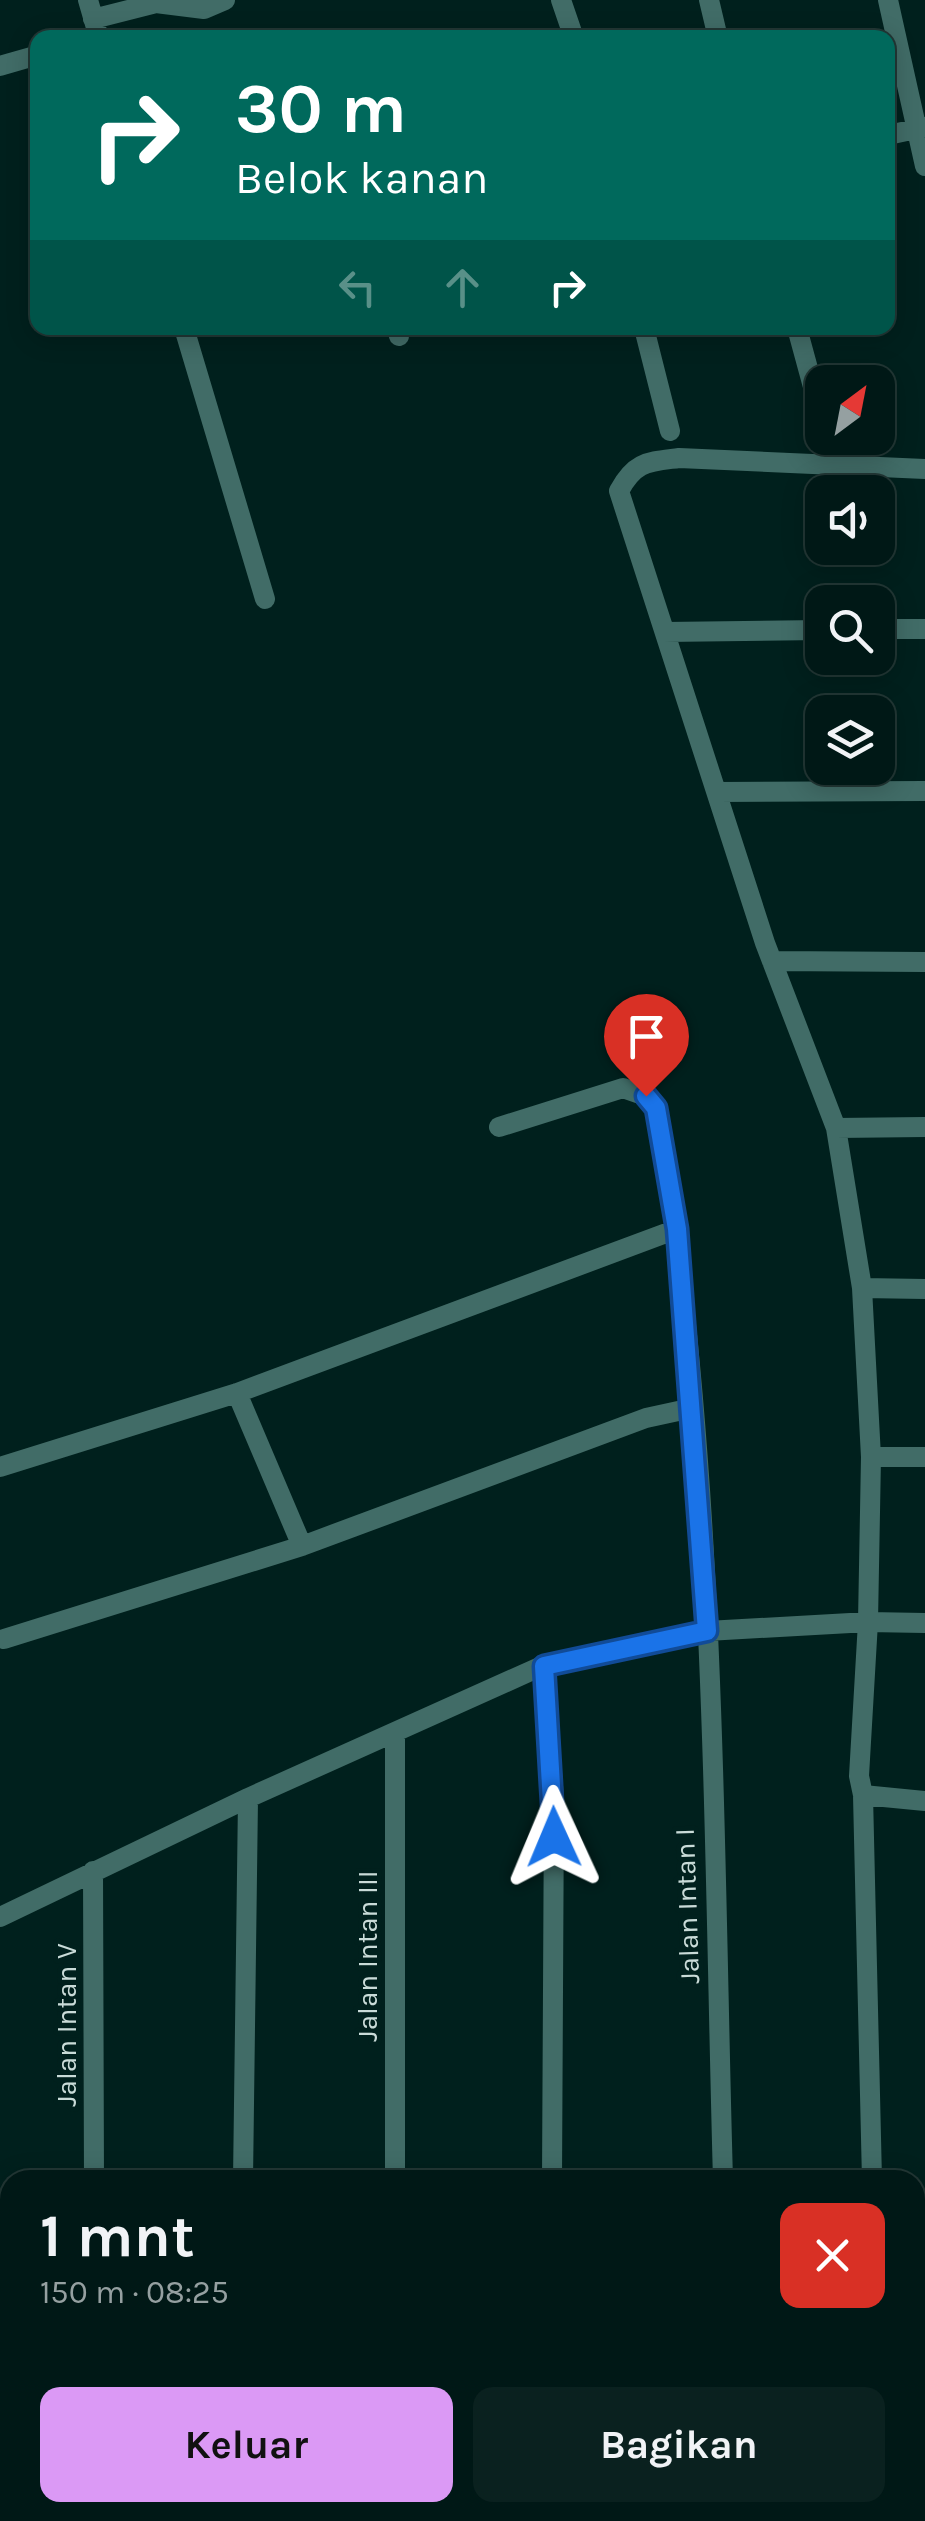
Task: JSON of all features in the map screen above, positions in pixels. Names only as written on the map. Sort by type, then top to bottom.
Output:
[{"type":"street","points":[[95,26],[156,3],[204,9],[225,0]]},
{"type":"street","points":[[562,0],[571,30]]},
{"type":"street","points":[[708,0],[716,30]]},
{"type":"street","points":[[888,0],[920,128],[925,166]]},
{"type":"street","points":[[0,66],[30,57]]},
{"type":"street","points":[[895,134],[920,128]]},
{"type":"street","points":[[186,335],[265,599]]},
{"type":"street","points":[[646,335],[670,430]]},
{"type":"street","points":[[799,335],[807,365]]},
{"type":"street","points":[[832,455],[835,465]]},
{"type":"street","points":[[872,2170],[863,1795],[858,1766],[868,1622],[870,1457],[862,1288],[836,1128],[772,961],[620,491],[628,474],[644,462],[679,458],[925,469]]},
{"type":"street","points":[[895,629],[925,629]]},
{"type":"street","points":[[665,632],[805,630]]},
{"type":"street","points":[[717,792],[925,791]]},
{"type":"street","points":[[772,961],[925,962]]},
{"type":"street","name":"Jalan Intan I","points":[[499,1127],[623,1088],[646,1096],[656,1108],[677,1229],[707,1631],[723,2170]]},
{"type":"street","points":[[836,1128],[925,1127]]},
{"type":"street","points":[[0,1467],[237,1393],[677,1229]]},
{"type":"street","points":[[862,1288],[925,1289]]},
{"type":"street","points":[[237,1393],[302,1546]]},
{"type":"street","points":[[4,1639],[302,1546],[646,1418],[692,1408]]},
{"type":"street","points":[[870,1457],[925,1457]]},
{"type":"street","points":[[0,1917],[248,1798],[544,1666],[707,1631],[868,1622],[925,1623]]},
{"type":"street","points":[[544,1666],[554,1799],[552,2170]]},
{"type":"street","name":"Jalan Intan III","points":[[395,1732],[395,2170]]},
{"type":"street","points":[[863,1795],[925,1801]]},
{"type":"street","points":[[243,2170],[248,1798]]},
{"type":"street","name":"Jalan Intan V","points":[[92,1870],[94,2170]]},
{"type":"route","points":[[554,1837],[544,1666],[707,1631],[677,1229],[656,1108],[646,1096]]}]
